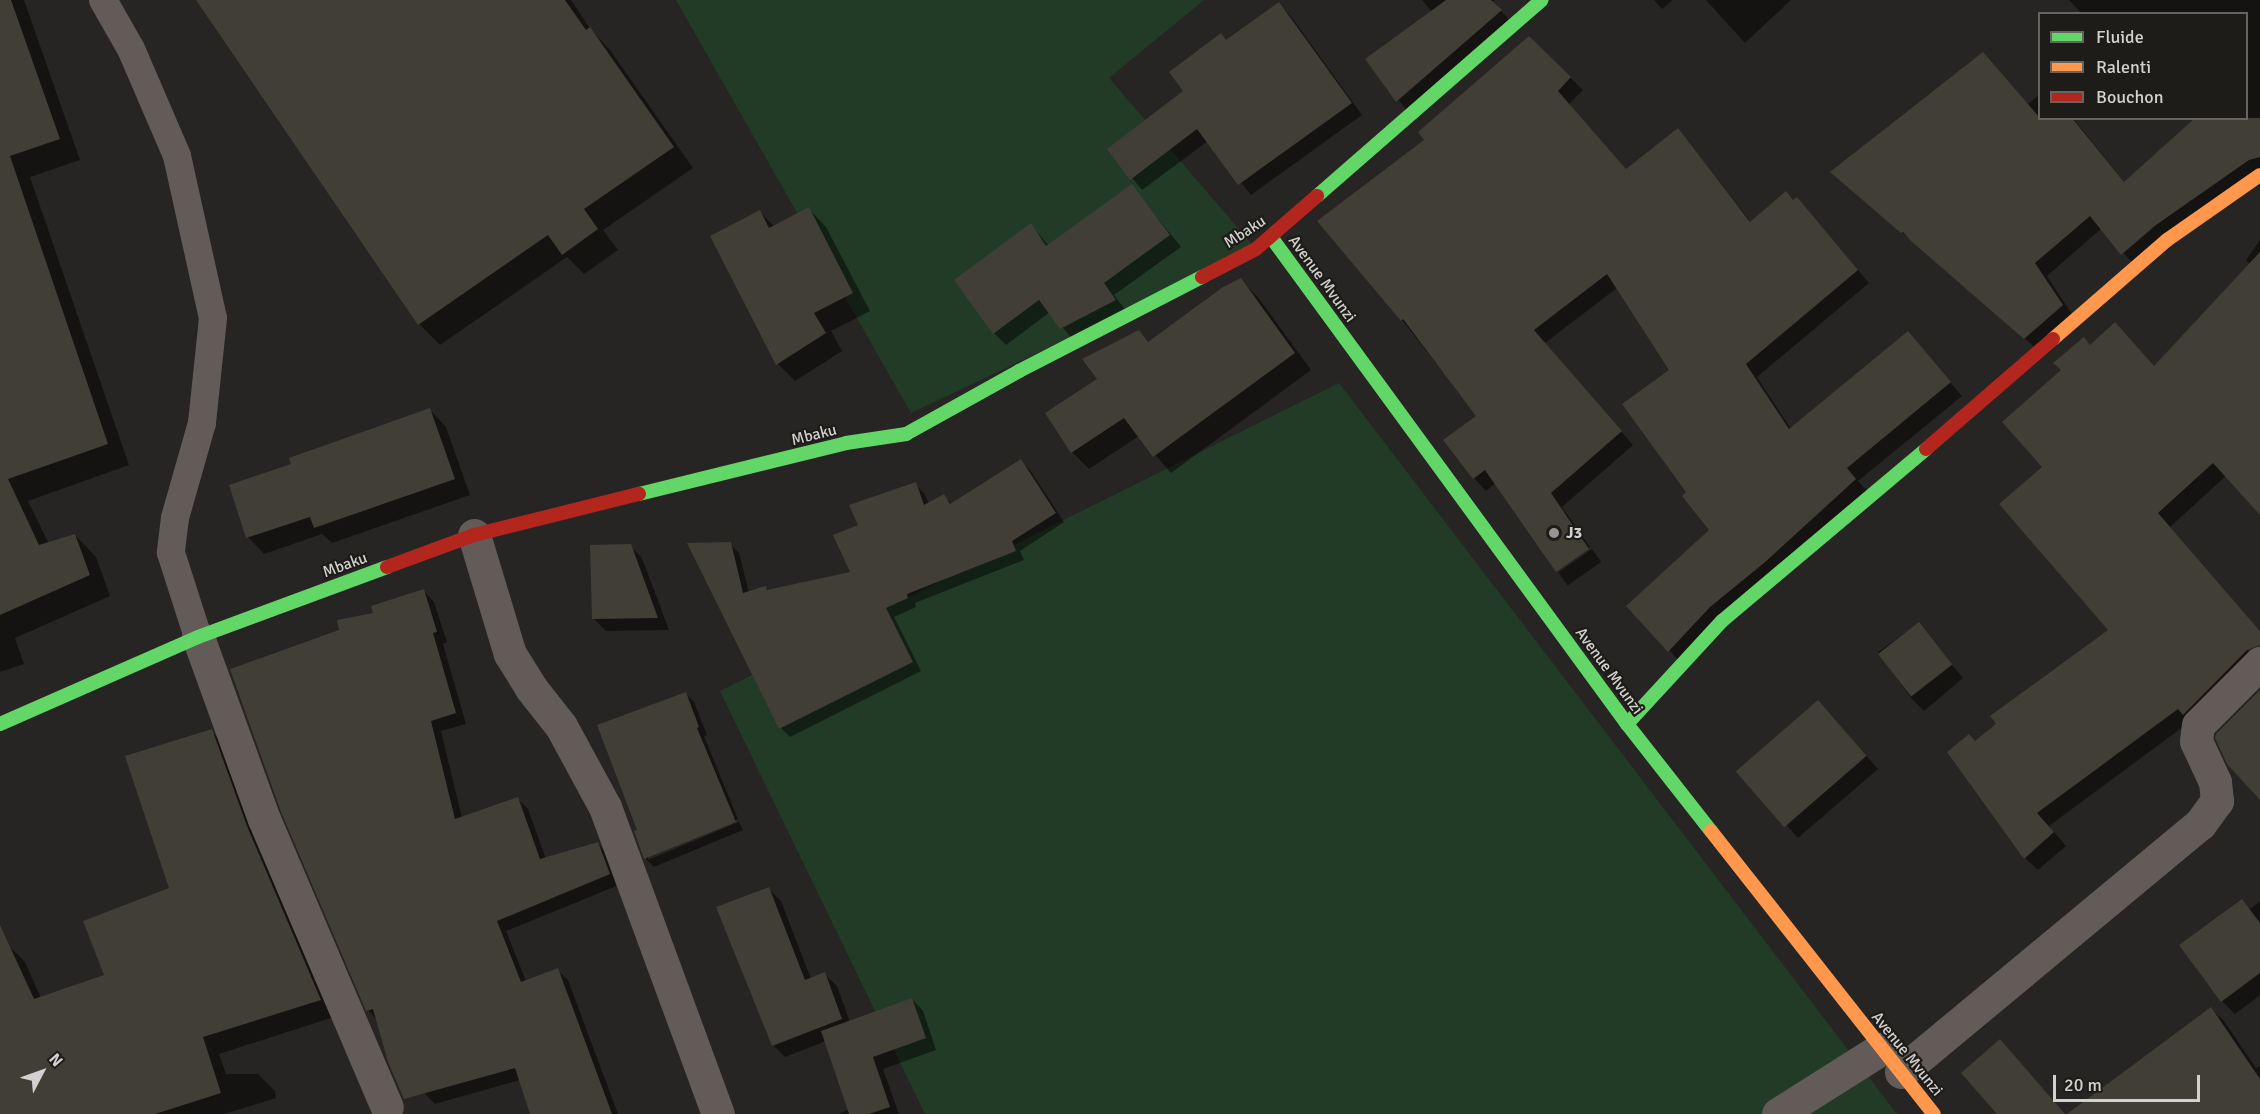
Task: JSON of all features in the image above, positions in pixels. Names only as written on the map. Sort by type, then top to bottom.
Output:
[{"type":"street","name":"Mbaku","points":[[0,724],[198,637],[474,535],[846,443],[906,434],[946,414],[1019,371],[1256,249],[1542,0]]},
{"type":"street","points":[[1628,724],[1722,621],[1814,546],[2167,240],[2260,175]]},
{"type":"street","name":"Avenue Mvunzi","points":[[1271,237],[1628,724],[1934,1114]]},
{"type":"street","points":[[474,535],[510,654],[531,688],[561,726],[605,807],[718,1114]]},
{"type":"street","points":[[198,637],[264,819],[387,1107]]},
{"type":"street","points":[[1778,1114],[1891,1060],[2200,824],[2217,801],[2215,782],[2196,741],[2198,725],[2260,663]]},
{"type":"lane","points":[[103,0],[131,49],[177,156],[213,318],[202,423],[175,518],[171,553],[198,637]]},
{"type":"green space","points":[[676,0],[1204,0],[1109,78],[1256,249],[911,413]]},
{"type":"green space","points":[[1339,383],[1897,1114],[925,1114],[720,691]]},
{"type":"building","points":[[0,0],[11,0],[60,139],[10,156],[108,444],[8,479],[39,545],[75,534],[90,575],[0,615]]},
{"type":"building","points":[[196,0],[565,0],[586,30],[590,27],[674,147],[584,209],[598,229],[562,255],[548,235],[418,325]]},
{"type":"building","points":[[1446,0],[1491,0],[1502,10],[1396,102],[1365,59]]},
{"type":"building","points":[[1279,2],[1352,103],[1238,185],[1197,129],[1130,180],[1107,149],[1183,91],[1169,72],[1221,33],[1226,40]]},
{"type":"building","points":[[1529,36],[1571,77],[1558,91],[1626,169],[1678,128],[1750,222],[1786,191],[1793,200],[1797,197],[1858,270],[1746,364],[1789,429],[1908,331],[1951,382],[1847,468],[1856,479],[1764,563],[1710,607],[1668,652],[1626,606],[1709,530],[1682,496],[1686,492],[1622,404],[1669,370],[1607,274],[1534,330],[1622,431],[1551,493],[1589,549],[1556,572],[1485,470],[1473,479],[1443,440],[1476,416],[1403,319],[1401,321],[1317,221],[1424,140],[1418,132]]},
{"type":"building","points":[[1983,52],[2038,116],[2038,120],[2074,120],[2124,182],[2193,120],[2260,118],[2260,157],[2249,160],[2156,225],[2121,255],[2090,216],[2035,263],[2063,305],[2024,339],[1903,232],[1901,233],[1830,172]]},
{"type":"building","points":[[1132,184],[1170,235],[1104,283],[1116,300],[1060,329],[1039,300],[993,334],[954,280],[1031,223],[1046,246]]},
{"type":"building","points":[[809,207],[853,293],[814,313],[826,333],[776,365],[710,236],[760,210],[769,228]]},
{"type":"building","points":[[2260,252],[2260,515],[2213,463],[2158,513],[2260,631],[2260,645],[2247,650],[2183,715],[2178,709],[2037,813],[2054,832],[2024,859],[1947,752],[1969,734],[1975,741],[1996,724],[1990,716],[2108,630],[1999,504],[2042,467],[2002,422],[2061,370],[2053,363],[2084,337],[2090,345],[2115,322],[2154,366]]},
{"type":"building","points":[[1241,278],[1295,353],[1153,457],[1124,418],[1071,453],[1045,413],[1097,379],[1082,359],[1139,330],[1148,342],[1223,287]]},
{"type":"building","points":[[430,408],[455,479],[314,528],[310,517],[246,538],[229,485],[291,464],[289,458]]},
{"type":"building","points":[[1021,459],[1056,513],[1012,541],[1016,551],[907,594],[908,598],[886,608],[913,662],[779,729],[687,543],[731,542],[743,593],[766,586],[767,590],[850,572],[833,535],[858,525],[849,505],[916,482],[924,505],[944,494],[950,504]]},
{"type":"building","points":[[631,544],[658,618],[592,619],[590,545]]},
{"type":"building","points":[[424,589],[437,632],[433,633],[456,713],[431,721],[455,819],[518,797],[540,859],[598,842],[610,874],[497,921],[521,982],[558,968],[612,1114],[530,1114],[515,1068],[404,1099],[388,1062],[373,1009],[366,1011],[281,812],[230,669],[339,630],[337,620],[373,613],[371,606]]},
{"type":"building","points":[[1919,622],[1952,665],[1911,697],[1878,654]]},
{"type":"building","points":[[2260,690],[2260,800],[2227,764],[2215,738],[2216,734]]},
{"type":"building","points":[[686,692],[699,727],[697,728],[736,822],[644,859],[634,831],[637,830],[597,725]]},
{"type":"building","points":[[1818,700],[1867,756],[1784,827],[1736,772]]},
{"type":"building","points":[[212,729],[247,826],[321,1000],[203,1037],[221,1093],[155,1114],[0,1114],[0,925],[34,999],[104,975],[83,921],[169,888],[125,756]]},
{"type":"building","points":[[769,887],[805,980],[825,972],[842,1019],[772,1046],[716,907]]},
{"type":"building","points":[[2242,899],[2260,923],[2260,973],[2221,1002],[2179,945]]},
{"type":"building","points":[[912,998],[926,1038],[873,1057],[890,1107],[869,1114],[849,1114],[821,1031]]},
{"type":"building","points":[[2211,1007],[2260,1079],[2260,1114],[2067,1114]]},
{"type":"building","points":[[2000,1039],[2065,1114],[1997,1114],[1961,1073]]},
{"type":"traffic: fast","points":[[1317,196],[1542,0]]},
{"type":"traffic: fast","points":[[1271,237],[1627,724],[1711,831]]},
{"type":"traffic: fast","points":[[639,494],[846,443],[906,434],[1019,371],[1202,277]]},
{"type":"traffic: fast","points":[[1627,724],[1722,621],[1926,449]]},
{"type":"traffic: fast","points":[[0,724],[198,637],[387,567]]},
{"type":"traffic: slow","points":[[2053,339],[2167,240],[2260,175]]},
{"type":"traffic: slow","points":[[1711,831],[1934,1114]]},
{"type":"traffic: jam","points":[[1202,277],[1256,249],[1317,196]]},
{"type":"traffic: jam","points":[[1926,449],[2053,339]]},
{"type":"traffic: jam","points":[[387,567],[474,535],[639,494]]},
{"type":"place","name":"J3","points":[[1554,533]]}]
